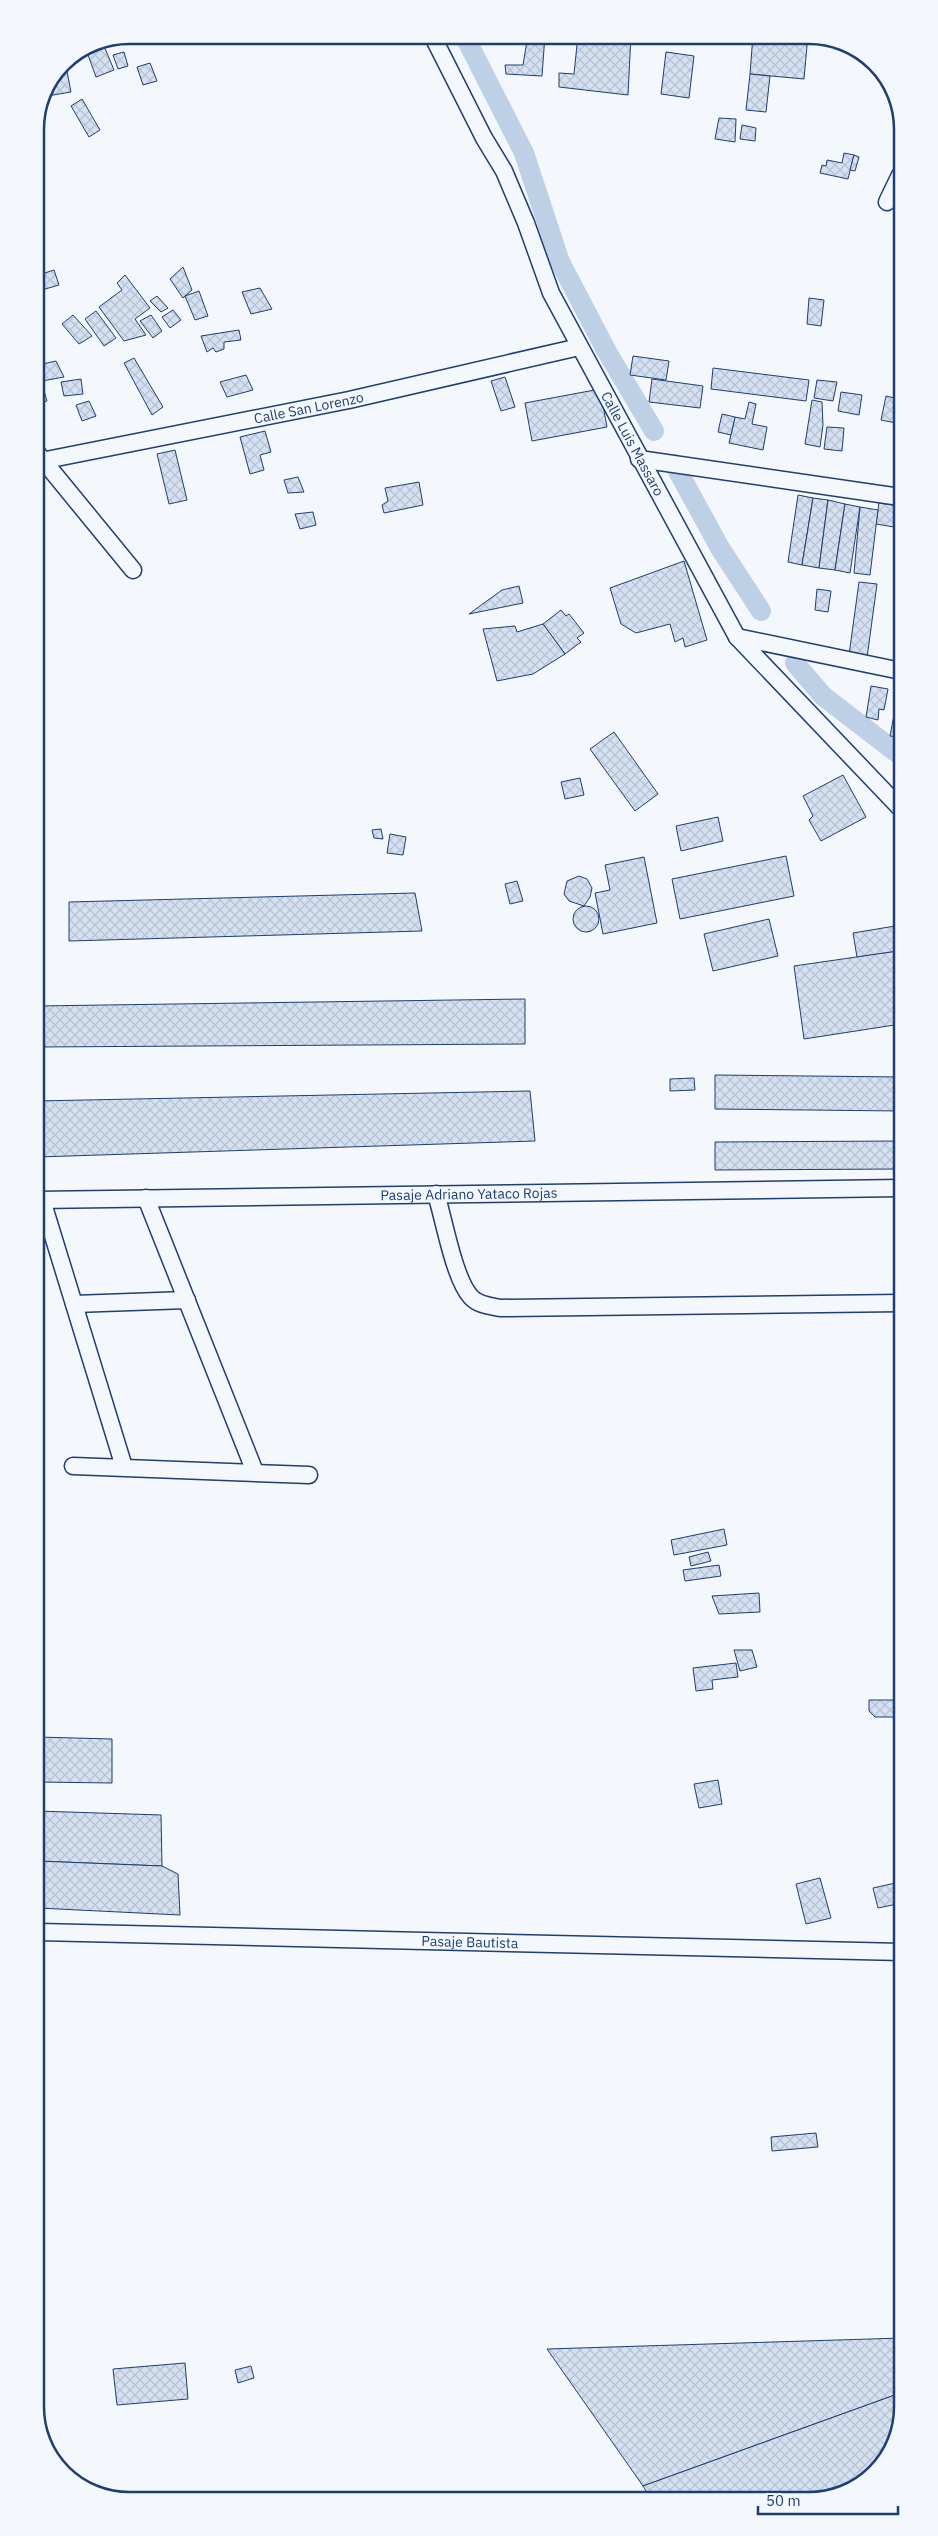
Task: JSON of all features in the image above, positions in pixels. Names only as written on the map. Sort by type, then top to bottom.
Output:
[{"type":"street","name":"Calle Luis Massaro","points":[[437,44],[484,138],[504,171],[526,223],[551,293],[639,459],[738,637],[894,794]]},
{"type":"street","points":[[887,202],[894,187]]},
{"type":"street","name":"Calle San Lorenzo","points":[[44,457],[349,400],[579,347]]},
{"type":"street","points":[[639,459],[894,496]]},
{"type":"street","points":[[44,465],[133,570]]},
{"type":"street","points":[[738,637],[894,671]]},
{"type":"street","name":"Pasaje Adriano Yataco Rojas","points":[[44,1200],[894,1188]]},
{"type":"street","points":[[436,1194],[462,1285],[472,1299],[484,1305],[500,1308],[894,1303]]},
{"type":"street","points":[[146,1198],[255,1472]]},
{"type":"street","points":[[44,1215],[74,1304],[124,1467]]},
{"type":"street","points":[[74,1304],[187,1300]]},
{"type":"street","points":[[73,1466],[309,1475]]},
{"type":"street","name":"Pasaje Bautista","points":[[44,1932],[894,1952]]},
{"type":"building","points":[[526,44],[544,44],[542,76],[506,74],[505,65],[523,65]]},
{"type":"building","points":[[577,44],[631,44],[628,95],[559,87],[559,73],[574,74]]},
{"type":"building","points":[[752,44],[807,44],[804,79],[750,74]]},
{"type":"building","points":[[104,47],[114,70],[96,77],[88,54]]},
{"type":"building","points":[[124,52],[128,66],[118,69],[113,55]]},
{"type":"building","points":[[666,52],[694,56],[689,98],[661,94]]},
{"type":"building","points":[[150,63],[157,81],[143,85],[137,67]]},
{"type":"building","points":[[67,71],[71,92],[51,95],[61,77]]},
{"type":"building","points":[[750,74],[770,76],[766,112],[746,110]]},
{"type":"building","points":[[82,99],[100,130],[89,137],[71,106]]},
{"type":"building","points":[[719,118],[736,119],[735,142],[715,139]]},
{"type":"building","points":[[742,125],[756,128],[755,141],[740,139]]},
{"type":"building","points":[[844,153],[854,155],[848,179],[820,173],[822,165],[826,166],[827,160],[842,163]]},
{"type":"building","points":[[854,155],[859,157],[855,171],[850,170]]},
{"type":"building","points":[[183,267],[192,290],[183,298],[170,279]]},
{"type":"building","points":[[54,270],[59,285],[44,289],[44,273]]},
{"type":"building","points":[[125,275],[150,308],[135,319],[146,335],[124,341],[99,307],[122,290],[117,283]]},
{"type":"building","points":[[260,288],[272,309],[251,314],[242,292]]},
{"type":"building","points":[[199,291],[208,316],[195,320],[185,296]]},
{"type":"building","points":[[157,296],[168,308],[161,312],[150,301]]},
{"type":"building","points":[[809,298],[824,300],[821,326],[807,324]]},
{"type":"building","points":[[173,310],[181,320],[170,328],[162,317]]},
{"type":"building","points":[[96,311],[116,338],[104,346],[85,319]]},
{"type":"building","points":[[73,315],[92,336],[79,344],[62,324]]},
{"type":"building","points":[[151,315],[162,331],[153,338],[140,321]]},
{"type":"building","points":[[239,330],[241,340],[224,342],[224,349],[216,352],[213,348],[207,352],[201,336]]},
{"type":"building","points":[[633,356],[669,361],[666,380],[630,375]]},
{"type":"building","points":[[134,358],[163,407],[152,415],[124,363]]},
{"type":"building","points":[[56,361],[64,377],[44,381],[44,364]]},
{"type":"building","points":[[713,368],[809,380],[806,401],[711,389]]},
{"type":"building","points":[[246,375],[253,390],[227,397],[220,382]]},
{"type":"building","points":[[505,377],[515,407],[501,411],[491,381]]},
{"type":"building","points":[[81,379],[83,394],[64,396],[61,382]]},
{"type":"building","points":[[652,379],[703,386],[700,408],[649,402]]},
{"type":"building","points":[[817,380],[837,382],[833,401],[814,398]]},
{"type":"building","points":[[600,389],[607,427],[532,441],[525,403]]},
{"type":"building","points":[[44,391],[47,401],[44,402]]},
{"type":"building","points":[[841,392],[862,395],[859,415],[838,411]]},
{"type":"building","points":[[886,396],[894,398],[894,423],[881,420]]},
{"type":"building","points":[[812,400],[822,402],[823,425],[820,447],[805,444]]},
{"type":"building","points":[[89,401],[96,416],[82,421],[76,405]]},
{"type":"building","points":[[749,402],[756,404],[752,424],[767,427],[763,450],[729,443],[735,417],[745,419]]},
{"type":"building","points":[[722,414],[735,417],[731,435],[718,432]]},
{"type":"building","points":[[827,427],[844,428],[842,451],[824,449]]},
{"type":"building","points":[[265,431],[271,452],[260,455],[264,470],[250,474],[240,437]]},
{"type":"building","points":[[175,450],[187,500],[169,504],[157,454]]},
{"type":"building","points":[[298,477],[304,492],[288,493],[284,480]]},
{"type":"building","points":[[419,482],[423,505],[384,513],[382,505],[388,501],[385,488]]},
{"type":"building","points":[[798,495],[813,498],[802,565],[788,562]]},
{"type":"building","points":[[813,498],[828,500],[819,568],[802,565]]},
{"type":"building","points":[[828,500],[845,504],[835,570],[819,568]]},
{"type":"building","points":[[879,503],[894,505],[894,527],[876,524]]},
{"type":"building","points":[[845,504],[860,507],[850,573],[835,570]]},
{"type":"building","points":[[860,507],[878,510],[870,575],[854,573]]},
{"type":"building","points":[[313,512],[316,525],[300,529],[295,514]]},
{"type":"building","points":[[684,561],[707,640],[685,647],[683,638],[675,642],[670,624],[636,633],[621,624],[610,588]]},
{"type":"building","points":[[859,582],[877,584],[867,658],[849,655]]},
{"type":"building","points":[[519,586],[523,603],[469,614],[502,590]]},
{"type":"building","points":[[817,589],[831,591],[828,612],[815,610]]},
{"type":"building","points":[[561,610],[566,616],[569,614],[584,633],[577,638],[581,642],[565,654],[543,624]]},
{"type":"building","points":[[543,624],[565,654],[533,674],[497,681],[483,629],[515,626],[517,632]]},
{"type":"building","points":[[871,686],[888,689],[884,710],[879,709],[878,720],[866,717]]},
{"type":"building","points":[[894,715],[894,736],[890,736]]},
{"type":"building","points":[[614,732],[658,794],[635,811],[590,749]]},
{"type":"building","points":[[843,775],[866,817],[821,841],[809,820],[813,816],[803,796]]},
{"type":"building","points":[[580,778],[584,795],[565,799],[561,782]]},
{"type":"building","points":[[718,817],[723,841],[681,851],[676,826]]},
{"type":"building","points":[[381,829],[383,839],[374,838],[372,830]]},
{"type":"building","points":[[390,834],[406,837],[403,855],[387,853]]},
{"type":"building","points":[[786,856],[794,896],[680,919],[672,879]]},
{"type":"building","points":[[644,857],[657,923],[603,934],[595,893],[610,890],[605,865]]},
{"type":"building","points":[[579,876],[587,879],[592,888],[590,897],[584,906],[569,901],[564,894],[567,881]]},
{"type":"building","points":[[517,881],[523,901],[510,904],[505,884]]},
{"type":"building","points":[[415,893],[422,931],[69,941],[69,902]]},
{"type":"building","points":[[586,906],[595,910],[599,919],[595,928],[586,932],[577,928],[573,919],[577,910]]},
{"type":"building","points":[[769,919],[778,956],[713,971],[704,934]]},
{"type":"building","points":[[894,926],[894,952],[857,957],[853,933]]},
{"type":"building","points":[[894,952],[894,1025],[804,1039],[794,966]]},
{"type":"building","points":[[525,999],[525,1044],[44,1047],[44,1006]]},
{"type":"building","points":[[715,1075],[894,1077],[894,1111],[715,1109]]},
{"type":"building","points":[[694,1078],[695,1090],[670,1091],[670,1079]]},
{"type":"building","points":[[530,1091],[535,1141],[44,1157],[44,1101]]},
{"type":"building","points":[[894,1141],[894,1169],[715,1170],[715,1142]]},
{"type":"building","points":[[724,1529],[727,1545],[674,1555],[671,1540]]},
{"type":"building","points":[[708,1552],[711,1561],[691,1566],[689,1557]]},
{"type":"building","points":[[719,1565],[721,1576],[685,1581],[683,1570]]},
{"type":"building","points":[[759,1593],[760,1612],[719,1614],[712,1596]]},
{"type":"building","points":[[734,1650],[752,1650],[757,1667],[740,1671]]},
{"type":"building","points":[[736,1663],[738,1677],[712,1680],[713,1689],[696,1691],[693,1668]]},
{"type":"building","points":[[869,1700],[894,1700],[894,1717],[875,1717],[869,1711]]},
{"type":"building","points":[[44,1737],[112,1739],[112,1783],[44,1782]]},
{"type":"building","points":[[718,1780],[722,1804],[699,1808],[694,1784]]},
{"type":"building","points":[[44,1811],[161,1815],[162,1866],[44,1861]]},
{"type":"building","points":[[44,1861],[162,1866],[178,1874],[180,1915],[44,1908]]},
{"type":"building","points":[[820,1878],[831,1918],[806,1924],[796,1884]]},
{"type":"building","points":[[894,1883],[894,1905],[878,1908],[873,1888]]},
{"type":"building","points":[[816,2133],[818,2147],[772,2151],[771,2137]]},
{"type":"building","points":[[894,2338],[894,2395],[643,2486],[547,2349]]},
{"type":"building","points":[[185,2363],[188,2399],[117,2405],[113,2369]]},
{"type":"building","points":[[251,2366],[254,2378],[238,2383],[235,2370]]},
{"type":"building","points":[[894,2395],[894,2418],[890,2435],[883,2450],[865,2471],[842,2486],[820,2492],[647,2492],[643,2486]]},
{"type":"waterway","points":[[469,44],[524,153],[560,262],[606,350],[654,431]]},
{"type":"waterway","points":[[674,464],[720,548],[761,611]]},
{"type":"waterway","points":[[795,663],[823,696],[894,751]]}]
